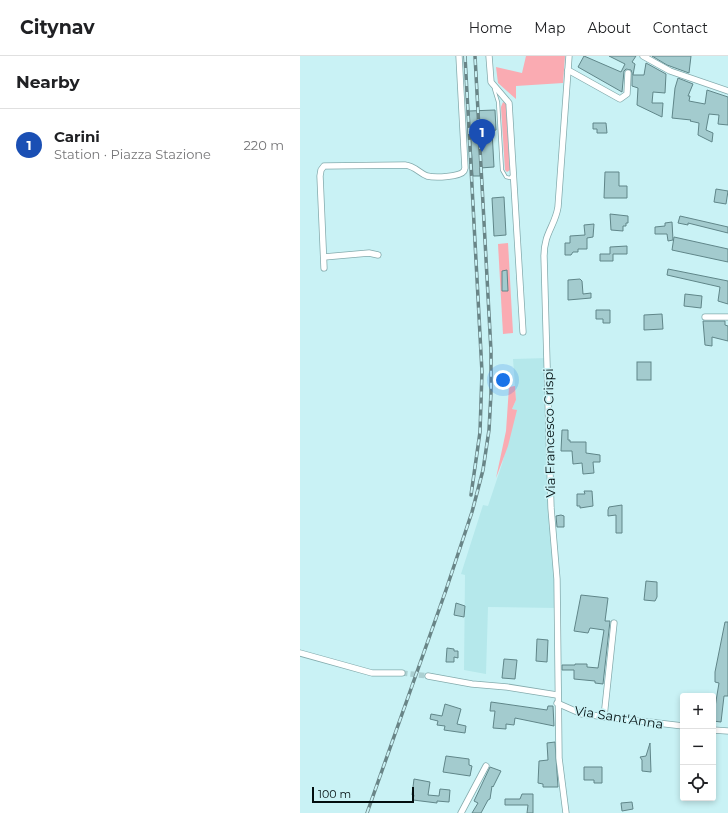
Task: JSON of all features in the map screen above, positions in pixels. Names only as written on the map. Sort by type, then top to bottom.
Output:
[{"type":"street","points":[[324,268],[320,176],[321,170],[324,166],[405,165],[414,167],[424,174],[431,176],[456,176],[464,171],[459,56]]},
{"type":"street","points":[[489,56],[490,79],[492,84],[510,103],[523,332]]},
{"type":"street","name":"Via Francesco Crispi","points":[[566,813],[559,758],[557,703],[557,579],[551,508],[544,251],[546,235],[556,216],[558,207],[569,56]]},
{"type":"street","points":[[643,56],[670,71],[728,91]]},
{"type":"street","points":[[568,70],[620,99],[627,94],[628,74]]},
{"type":"street","points":[[324,256],[369,253],[378,255]]},
{"type":"street","points":[[705,317],[728,317]]},
{"type":"street","points":[[604,717],[614,623]]},
{"type":"street","points":[[300,653],[372,673],[402,673]]},
{"type":"street","points":[[428,676],[472,684],[508,687],[557,695]]},
{"type":"street","name":"Via Sant'Anna","points":[[557,703],[582,714],[680,726]]},
{"type":"street","points":[[716,730],[728,732]]},
{"type":"street","points":[[461,813],[486,766]]},
{"type":"lane","points":[[492,84],[498,102],[502,170],[504,176],[512,177],[514,167]]},
{"type":"shaded area","points":[[526,56],[565,56],[563,83],[516,86],[516,99],[498,83],[496,67],[522,73]]},
{"type":"shaded area","points":[[503,102],[506,104],[510,170],[507,172],[505,170],[501,107]]},
{"type":"shaded area","points":[[508,243],[513,333],[503,334],[498,244]]},
{"type":"shaded area","points":[[547,358],[557,608],[488,607],[486,674],[464,670],[465,575],[461,574],[483,505],[488,506],[502,464],[516,410],[512,409],[516,400],[513,359]]},
{"type":"shaded area","points":[[515,386],[516,400],[512,409],[517,410],[508,446],[496,478],[506,431],[509,387]]},
{"type":"building","points":[[584,56],[621,72],[625,64],[609,56],[636,56],[632,62],[635,64],[633,75],[644,75],[646,63],[666,74],[665,93],[653,92],[652,103],[663,103],[662,117],[637,105],[638,88],[632,86],[631,70],[626,69],[624,71],[622,92],[578,67]]},
{"type":"building","points":[[652,56],[691,56],[689,73],[667,65]]},
{"type":"building","points":[[678,78],[693,84],[688,96],[690,96],[689,101],[705,104],[707,90],[728,97],[728,125],[718,124],[719,115],[709,114],[706,130],[713,133],[712,142],[698,135],[699,123],[690,121],[691,120],[672,118],[675,88]]},
{"type":"building","points":[[495,110],[496,130],[492,131],[494,167],[480,168],[480,176],[473,176],[469,111]]},
{"type":"building","points":[[593,123],[606,123],[607,133],[597,133],[597,129],[593,129]]},
{"type":"building","points":[[605,172],[619,172],[619,186],[627,186],[627,198],[604,198]]},
{"type":"building","points":[[716,189],[728,191],[726,204],[714,202]]},
{"type":"building","points":[[504,197],[506,235],[494,236],[492,198]]},
{"type":"building","points":[[610,214],[628,216],[628,223],[626,223],[626,226],[623,226],[623,231],[611,230]]},
{"type":"building","points":[[680,216],[728,227],[728,233],[688,223],[688,225],[678,223]]},
{"type":"building","points":[[672,222],[673,240],[668,241],[667,234],[655,234],[655,227],[665,226],[665,223]]},
{"type":"building","points":[[594,224],[593,237],[587,238],[587,249],[578,249],[578,252],[573,252],[571,255],[565,255],[565,243],[570,243],[570,236],[585,235],[584,225]]},
{"type":"building","points":[[674,237],[728,249],[728,262],[672,250]]},
{"type":"building","points":[[627,246],[627,254],[613,254],[613,261],[600,261],[600,254],[610,254],[610,247]]},
{"type":"building","points":[[668,269],[728,281],[728,304],[718,301],[720,287],[667,275]]},
{"type":"building","points":[[507,270],[508,291],[502,291],[502,271]]},
{"type":"building","points":[[580,279],[582,281],[583,294],[591,293],[591,298],[568,300],[568,280]]},
{"type":"building","points":[[685,294],[702,296],[701,308],[684,306]]},
{"type":"building","points":[[596,310],[610,310],[610,323],[603,323],[603,319],[596,319]]},
{"type":"building","points":[[662,314],[663,329],[644,330],[644,315]]},
{"type":"building","points":[[703,321],[725,321],[725,325],[728,326],[728,341],[712,337],[712,346],[705,345]]},
{"type":"building","points":[[637,362],[651,362],[651,380],[637,380]]},
{"type":"building","points":[[562,430],[568,430],[568,440],[570,440],[570,442],[586,442],[586,453],[600,455],[600,462],[593,462],[594,473],[583,474],[582,463],[573,464],[572,451],[561,451]]},
{"type":"building","points":[[584,491],[592,491],[593,506],[580,508],[580,506],[577,506],[577,494],[585,494]]},
{"type":"building","points":[[622,505],[622,533],[616,533],[616,515],[608,516],[608,510],[609,507]]},
{"type":"building","points":[[556,516],[564,516],[564,527],[557,527]]},
{"type":"building","points":[[646,581],[657,582],[657,597],[655,601],[644,600]]},
{"type":"building","points":[[581,595],[608,598],[605,621],[610,621],[603,684],[595,683],[595,681],[574,679],[574,670],[562,670],[562,665],[575,664],[587,664],[587,667],[598,668],[604,630],[590,628],[588,633],[574,631]]},
{"type":"building","points":[[456,603],[465,606],[464,617],[454,615]]},
{"type":"building","points":[[725,622],[728,622],[728,696],[724,696],[721,722],[716,721],[716,701],[719,683],[715,682],[715,672]]},
{"type":"building","points":[[537,639],[548,640],[547,662],[536,661]]},
{"type":"building","points":[[447,648],[458,651],[458,658],[454,657],[454,662],[446,662]]},
{"type":"building","points":[[504,659],[517,660],[515,679],[502,678]]},
{"type":"building","points":[[491,702],[547,710],[548,706],[553,706],[554,726],[515,718],[514,725],[506,724],[506,729],[493,728],[495,711],[490,711]]},
{"type":"building","points":[[445,704],[461,709],[457,724],[466,726],[465,733],[444,730],[445,726],[437,725],[438,721],[430,719],[431,714],[442,716]]},
{"type":"building","points":[[555,742],[558,787],[543,787],[543,784],[538,783],[539,761],[548,760],[547,743]]},
{"type":"building","points":[[650,743],[651,772],[642,771],[642,760],[640,757],[646,756]]},
{"type":"building","points":[[446,756],[469,759],[469,765],[472,766],[470,776],[443,772]]},
{"type":"building","points":[[490,767],[501,771],[493,787],[492,786],[490,799],[481,813],[472,813],[478,803],[474,801]]},
{"type":"building","points":[[584,767],[602,767],[602,783],[594,783],[594,780],[584,780]]},
{"type":"building","points":[[414,779],[430,782],[428,795],[439,796],[440,789],[450,790],[449,802],[437,801],[437,803],[413,800],[414,795],[412,795]]},
{"type":"building","points":[[522,794],[533,794],[533,813],[527,813],[528,805],[505,805],[505,799],[520,799]]},
{"type":"building","points":[[632,802],[633,809],[622,811],[621,803]]},
{"type":"tunnel","points":[[402,673],[428,676]]},
{"type":"railway","points":[[465,56],[482,372],[480,432],[471,495]]},
{"type":"railway","points":[[367,813],[472,512],[483,470],[489,430],[491,351],[475,56]]},
{"type":"place","name":"Carini","points":[[482,152]]}]
